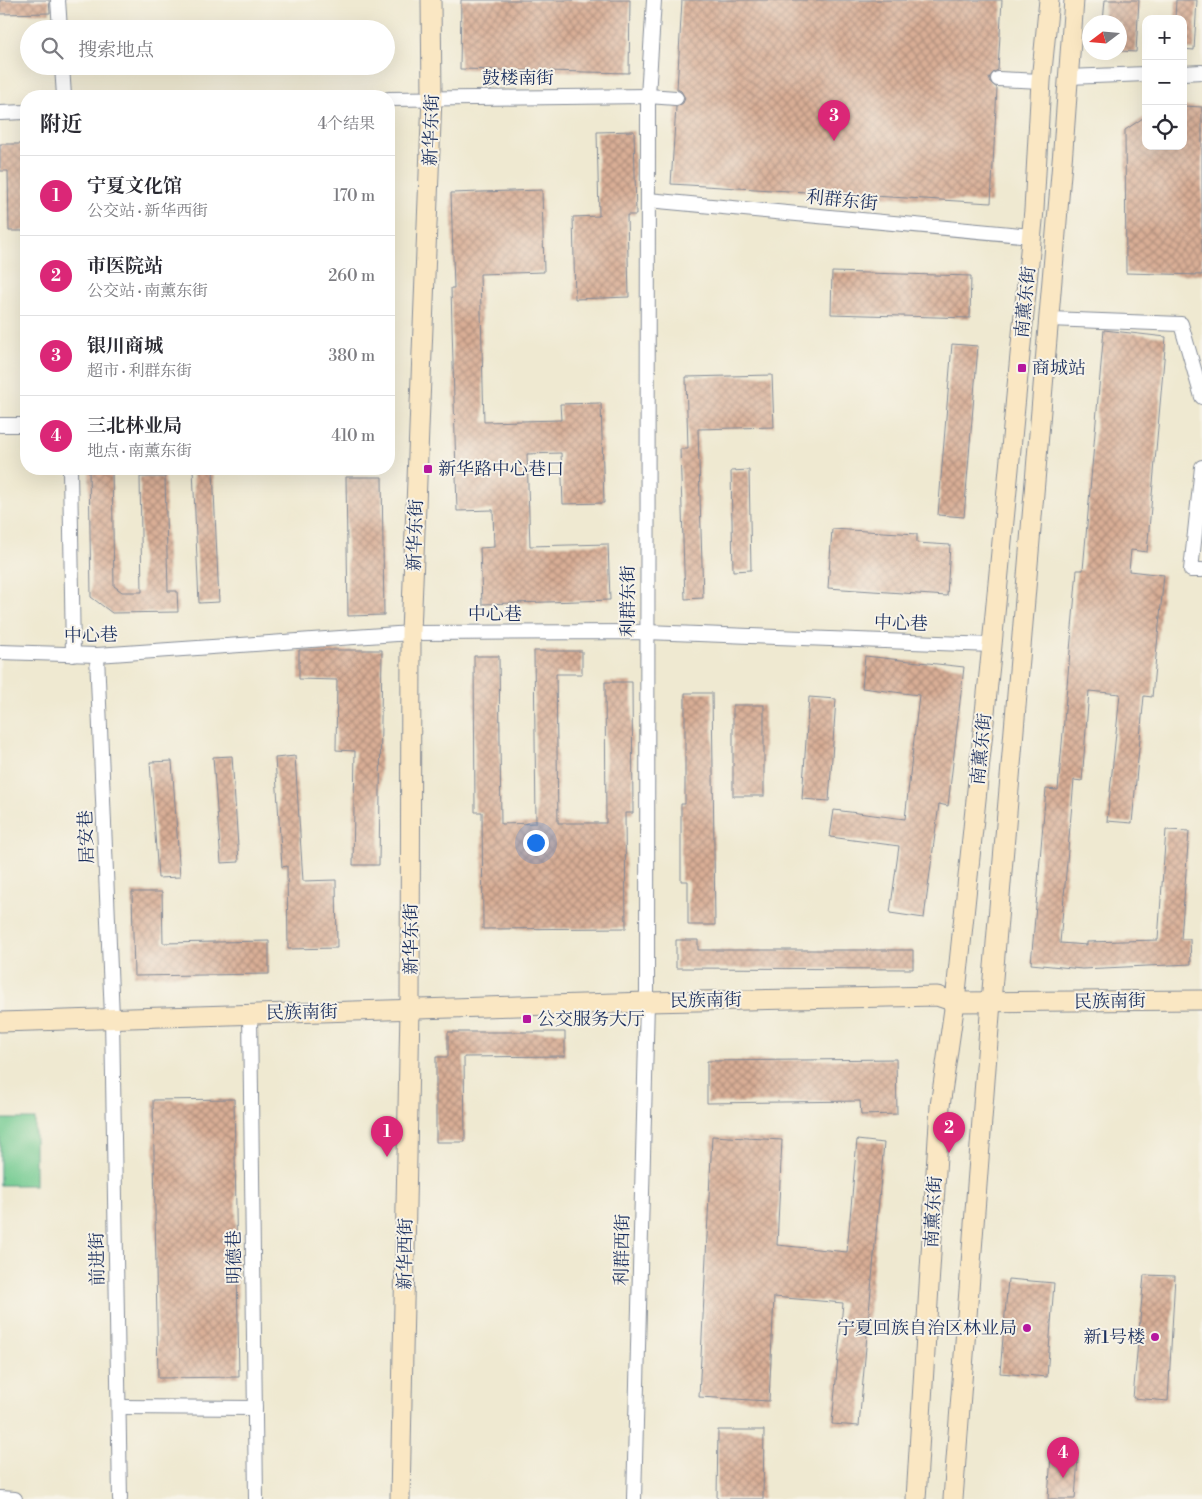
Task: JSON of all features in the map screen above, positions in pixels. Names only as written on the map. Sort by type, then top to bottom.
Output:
[{"type":"main road","name":"新华东街","points":[[410,1009],[411,633],[432,97],[431,0]]},
{"type":"main road","name":"南薰东街","points":[[916,1499],[940,1106],[954,1002],[992,645],[1031,236],[1041,81],[1049,0]]},
{"type":"main road","name":"南薰东街","points":[[954,1499],[991,1002],[1074,0]]},
{"type":"main road","name":"民族南街","points":[[0,1022],[112,1017],[647,1002],[937,996],[954,1002],[1202,1000]]},
{"type":"main road","name":"新华西街","points":[[400,1499],[410,1009]]},
{"type":"street","points":[[58,0],[59,20]]},
{"type":"street","name":"利群东街","points":[[647,1002],[648,96],[654,0]]},
{"type":"street","points":[[1187,72],[1202,72]]},
{"type":"street","points":[[1068,77],[1142,74]]},
{"type":"street","points":[[63,75],[64,90]]},
{"type":"street","points":[[998,79],[1041,81]]},
{"type":"street","name":"鼓楼南街","points":[[395,99],[648,96],[676,98]]},
{"type":"street","points":[[0,113],[20,112]]},
{"type":"street","name":"利群东街","points":[[648,200],[1031,236]]},
{"type":"street","points":[[1048,319],[1180,324],[1202,397]]},
{"type":"street","points":[[0,425],[20,425]]},
{"type":"street","points":[[1202,468],[1191,570],[1202,570]]},
{"type":"street","points":[[70,475],[73,655]]},
{"type":"street","name":"中心巷","points":[[0,652],[97,655],[411,633],[646,632],[992,645]]},
{"type":"street","name":"居安巷","points":[[97,655],[112,1017]]},
{"type":"street","name":"利群西街","points":[[634,1499],[647,1002]]},
{"type":"street","name":"明德巷","points":[[250,1014],[256,1499]]},
{"type":"street","name":"前进街","points":[[112,1017],[120,1499]]},
{"type":"street","points":[[119,1407],[255,1408]]},
{"type":"street","points":[[0,1498],[15,1499]]},
{"type":"green space","points":[[0,1119],[35,1119],[35,1185],[0,1185]]},
{"type":"building","points":[[0,0],[49,0],[50,13],[0,14]]},
{"type":"building","points":[[461,0],[630,0],[629,73],[460,69]]},
{"type":"building","points":[[682,0],[1002,0],[998,70],[989,78],[991,83],[997,88],[991,203],[671,184],[676,107],[683,103],[685,98],[681,91],[677,89]]},
{"type":"building","points":[[1105,0],[1139,0],[1136,52],[1127,51],[1127,15],[1104,15]]},
{"type":"building","points":[[1176,0],[1197,0],[1194,50],[1187,49],[1187,15],[1175,15]]},
{"type":"building","points":[[1187,106],[1202,107],[1202,275],[1126,273],[1125,130],[1142,119],[1142,150],[1187,150]]},
{"type":"building","points":[[634,131],[636,215],[627,215],[629,297],[575,299],[573,217],[599,216],[597,132]]},
{"type":"building","points":[[0,144],[20,144],[20,231],[9,231],[8,171],[0,171]]},
{"type":"building","points":[[542,190],[544,272],[480,274],[484,422],[561,420],[560,404],[601,403],[604,503],[563,504],[561,453],[527,454],[530,546],[608,544],[610,600],[482,604],[480,548],[494,547],[493,510],[457,511],[451,288],[454,288],[451,193]]},
{"type":"building","points":[[832,272],[971,276],[970,318],[831,314]]},
{"type":"building","points":[[1104,330],[1166,337],[1147,552],[1131,550],[1129,571],[1164,575],[1152,697],[1144,696],[1132,823],[1107,821],[1120,694],[1089,691],[1082,781],[1074,780],[1060,943],[1087,945],[1087,942],[1158,940],[1166,830],[1189,831],[1181,939],[1190,939],[1191,964],[1082,969],[1031,964],[1046,789],[1058,790],[1077,570],[1083,570]]},
{"type":"building","points":[[952,344],[978,346],[964,517],[938,515]]},
{"type":"building","points":[[772,375],[774,427],[698,429],[703,598],[685,599],[680,449],[688,449],[686,377]]},
{"type":"building","points":[[749,470],[751,570],[733,571],[731,471]]},
{"type":"building","points":[[89,475],[112,475],[114,586],[122,592],[142,592],[140,477],[165,477],[168,591],[177,591],[178,612],[112,613],[91,597]]},
{"type":"building","points":[[193,475],[213,475],[219,602],[199,603]]},
{"type":"building","points":[[346,477],[382,477],[384,615],[348,616]]},
{"type":"building","points":[[832,529],[917,534],[917,543],[950,545],[947,596],[828,588]]},
{"type":"building","points":[[299,650],[382,650],[379,865],[353,865],[355,751],[336,750],[337,680],[299,679]]},
{"type":"building","points":[[534,651],[582,651],[582,674],[556,674],[558,823],[606,823],[605,682],[632,682],[633,813],[625,813],[626,928],[483,929],[482,812],[475,812],[474,656],[499,656],[501,824],[536,823]]},
{"type":"building","points":[[865,656],[964,667],[948,806],[939,804],[924,918],[890,913],[899,846],[830,837],[834,810],[905,819],[919,695],[862,688]]},
{"type":"building","points":[[685,693],[712,693],[715,925],[688,925],[688,881],[681,881],[681,804],[685,804]]},
{"type":"building","points":[[809,697],[836,699],[829,801],[802,799]]},
{"type":"building","points":[[733,705],[764,705],[764,796],[733,796]]},
{"type":"building","points":[[232,756],[239,862],[221,863],[213,757]]},
{"type":"building","points":[[295,756],[303,881],[336,880],[337,948],[288,949],[287,866],[282,867],[275,758]]},
{"type":"building","points":[[172,761],[180,877],[158,878],[150,762]]},
{"type":"building","points":[[132,892],[162,892],[163,943],[269,941],[269,974],[134,976]]},
{"type":"building","points":[[676,940],[698,940],[698,950],[913,950],[913,969],[676,968]]},
{"type":"building","points":[[448,1032],[565,1032],[565,1056],[464,1057],[465,1142],[436,1142],[436,1057],[448,1057]]},
{"type":"building","points":[[896,1059],[897,1114],[861,1115],[860,1101],[707,1103],[707,1061]]},
{"type":"building","points":[[234,1099],[239,1377],[158,1378],[153,1100]]},
{"type":"building","points":[[712,1136],[782,1140],[777,1245],[847,1252],[857,1140],[884,1143],[859,1426],[832,1424],[843,1303],[774,1297],[769,1401],[699,1397]]},
{"type":"building","name":"新1号楼","points":[[1144,1275],[1175,1276],[1168,1401],[1133,1398]]},
{"type":"building","name":"宁夏回族自治区林业局","points":[[1008,1279],[1054,1283],[1047,1377],[1000,1373]]},
{"type":"building","points":[[718,1430],[764,1430],[763,1499],[717,1499]]},
{"type":"building","points":[[1051,1455],[1078,1458],[1075,1499],[1048,1499]]},
{"type":"place","name":"银川商城","points":[[834,141]]},
{"type":"place","name":"商城站","points":[[1022,368]]},
{"type":"place","name":"新华路中心巷口","points":[[428,469]]},
{"type":"place","name":"公交服务大厅","points":[[527,1019]]},
{"type":"place","name":"市医院站","points":[[949,1153]]},
{"type":"place","name":"宁夏文化馆","points":[[387,1157]]},
{"type":"place","name":"宁夏回族自治区林业局","points":[[1027,1328]]},
{"type":"place","name":"新1号楼","points":[[1155,1337]]},
{"type":"place","name":"三北林业局","points":[[1063,1478]]}]
